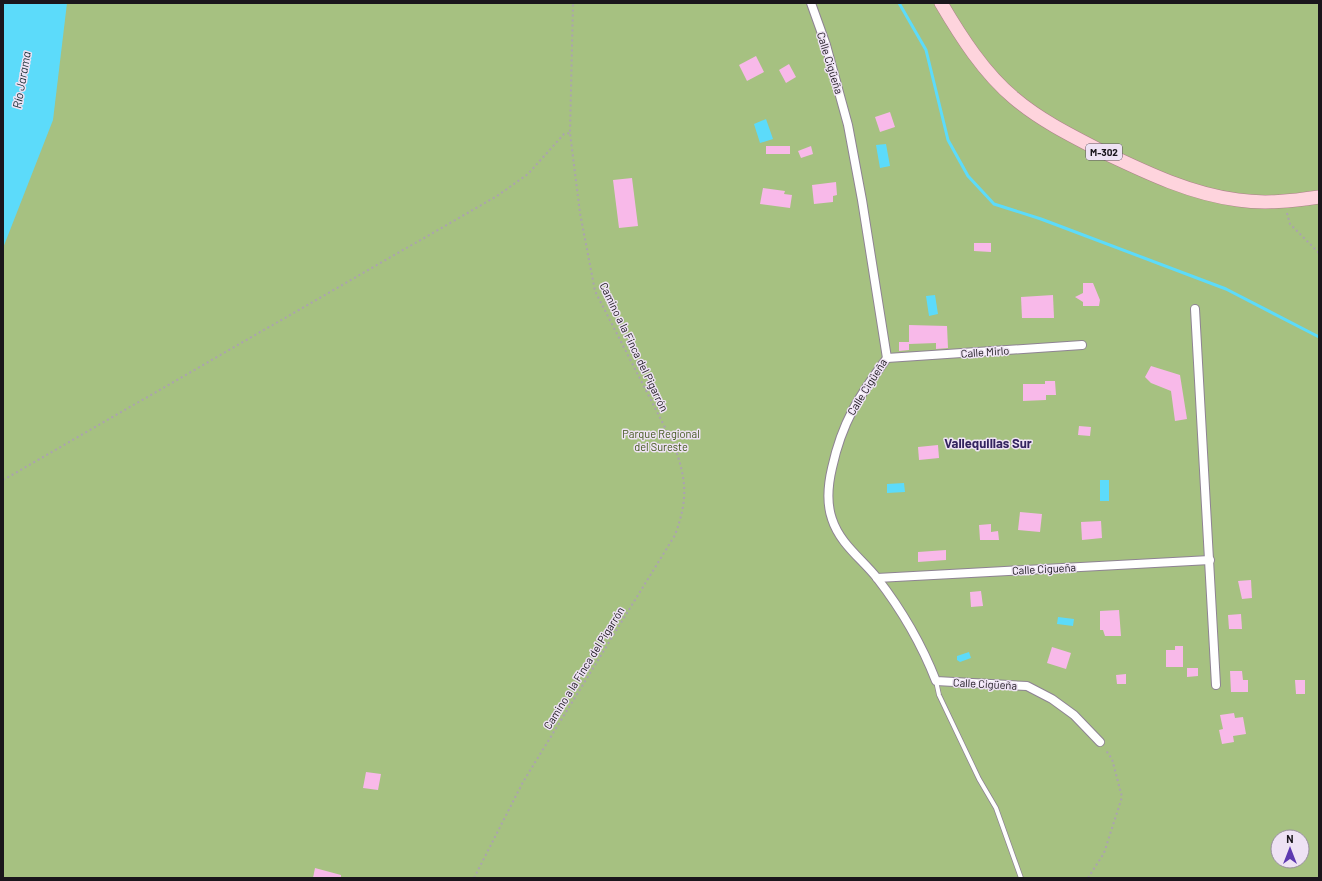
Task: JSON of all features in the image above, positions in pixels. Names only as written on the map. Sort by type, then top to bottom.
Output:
[{"type":"main road","name":"M-302","points":[[941,3],[962,38],[993,76],[1014,98],[1045,120],[1098,150],[1169,182],[1205,194],[1239,201],[1283,202],[1319,197]]},
{"type":"street","name":"Calle Cigüeña","points":[[811,3],[826,45],[848,125],[862,200],[887,358],[862,392],[850,413],[838,443],[828,489],[828,502],[832,519],[838,532],[848,546],[877,578],[908,625],[928,661],[936,681],[1027,686],[1052,699],[1074,715],[1100,742]]},
{"type":"street","points":[[1195,309],[1216,685]]},
{"type":"street","name":"Calle Mirlo","points":[[887,358],[1082,345]]},
{"type":"street","name":"Calle Cigueña","points":[[877,578],[1210,560]]},
{"type":"lane","points":[[936,681],[939,695],[979,779],[996,808],[1021,878]]},
{"type":"path","name":"Camino a la Finca del Pigarrón","points":[[474,878],[523,782],[675,535],[680,522],[685,490],[683,470],[674,445],[595,291],[580,213],[570,133],[573,3]]},
{"type":"path","points":[[3,480],[497,196],[528,174],[564,134],[570,133]]},
{"type":"path","points":[[1283,202],[1290,224],[1319,253]]},
{"type":"path","points":[[1088,878],[1104,853],[1122,797],[1112,759],[1100,742]]},
{"type":"green space","name":"Parque Regional del Sureste","points":[[3,3],[1319,3],[1319,878],[3,878]]},
{"type":"water","name":"Río Jarama","points":[[3,3],[67,3],[53,120],[3,248]]},
{"type":"water","points":[[766,119],[773,139],[760,143],[754,124]]},
{"type":"water","points":[[886,144],[890,166],[880,168],[876,145]]},
{"type":"water","points":[[935,295],[938,314],[929,316],[926,296]]},
{"type":"water","points":[[1100,480],[1109,480],[1109,501],[1100,501]]},
{"type":"water","points":[[904,483],[905,492],[887,493],[887,484]]},
{"type":"water","points":[[1058,617],[1074,619],[1073,626],[1057,624]]},
{"type":"water","points":[[969,652],[971,658],[960,662],[957,660],[957,656]]},
{"type":"building","points":[[756,56],[764,72],[747,81],[739,65]]},
{"type":"building","points":[[789,64],[796,77],[786,83],[779,70]]},
{"type":"building","points":[[890,112],[895,127],[880,132],[875,117]]},
{"type":"building","points":[[766,146],[790,146],[790,154],[766,154]]},
{"type":"building","points":[[811,146],[813,154],[801,158],[798,151]]},
{"type":"building","points":[[632,178],[638,226],[619,228],[613,180]]},
{"type":"building","points":[[836,182],[837,195],[833,196],[833,202],[814,204],[812,185]]},
{"type":"building","points":[[763,188],[785,191],[784,194],[792,195],[790,208],[760,204]]},
{"type":"building","points":[[974,243],[991,243],[991,252],[974,251]]},
{"type":"building","points":[[1083,283],[1093,283],[1100,300],[1099,306],[1083,306],[1083,302],[1075,297],[1083,293]]},
{"type":"building","points":[[1053,295],[1054,318],[1022,318],[1021,297]]},
{"type":"building","points":[[909,325],[947,326],[948,348],[936,349],[936,343],[909,344],[909,350],[899,351],[899,342],[909,342]]},
{"type":"building","points":[[1151,366],[1180,375],[1187,419],[1175,421],[1171,391],[1151,383],[1145,377]]},
{"type":"building","points":[[1045,381],[1055,381],[1056,395],[1046,395],[1046,400],[1023,401],[1023,384],[1045,384]]},
{"type":"building","points":[[1079,426],[1091,427],[1090,436],[1078,435]]},
{"type":"building","points":[[938,445],[939,458],[919,460],[918,447]]},
{"type":"building","points":[[1020,512],[1042,514],[1040,532],[1018,530]]},
{"type":"building","points":[[1101,521],[1102,538],[1082,540],[1081,522]]},
{"type":"building","points":[[991,524],[991,532],[998,531],[999,540],[980,540],[979,525]]},
{"type":"building","points":[[946,550],[946,560],[918,562],[918,552]]},
{"type":"building","points":[[1251,580],[1252,598],[1242,599],[1238,581]]},
{"type":"building","points":[[981,591],[983,606],[971,607],[970,592]]},
{"type":"building","points":[[1119,610],[1121,636],[1105,636],[1103,630],[1100,630],[1100,611]]},
{"type":"building","points":[[1241,614],[1242,629],[1229,629],[1228,615]]},
{"type":"building","points":[[1175,646],[1183,646],[1183,667],[1166,667],[1166,650],[1175,650]]},
{"type":"building","points":[[1052,647],[1071,653],[1066,669],[1047,663]]},
{"type":"building","points":[[1187,668],[1198,668],[1198,676],[1187,677]]},
{"type":"building","points":[[1230,671],[1242,671],[1243,680],[1248,680],[1248,692],[1231,692]]},
{"type":"building","points":[[1126,674],[1126,684],[1117,684],[1116,675]]},
{"type":"building","points":[[1295,680],[1305,680],[1305,694],[1296,694]]},
{"type":"building","points":[[1234,713],[1235,718],[1243,717],[1246,734],[1233,736],[1234,742],[1222,744],[1219,730],[1223,729],[1220,715]]},
{"type":"building","points":[[366,772],[381,774],[378,790],[363,788]]},
{"type":"building","points":[[315,868],[341,875],[341,878],[313,878]]},
{"type":"waterway","points":[[899,3],[926,50],[948,140],[968,176],[994,204],[1041,219],[1226,289],[1319,337]]},
{"type":"district","name":"Vallequillas Sur","points":[[988,443]]}]
